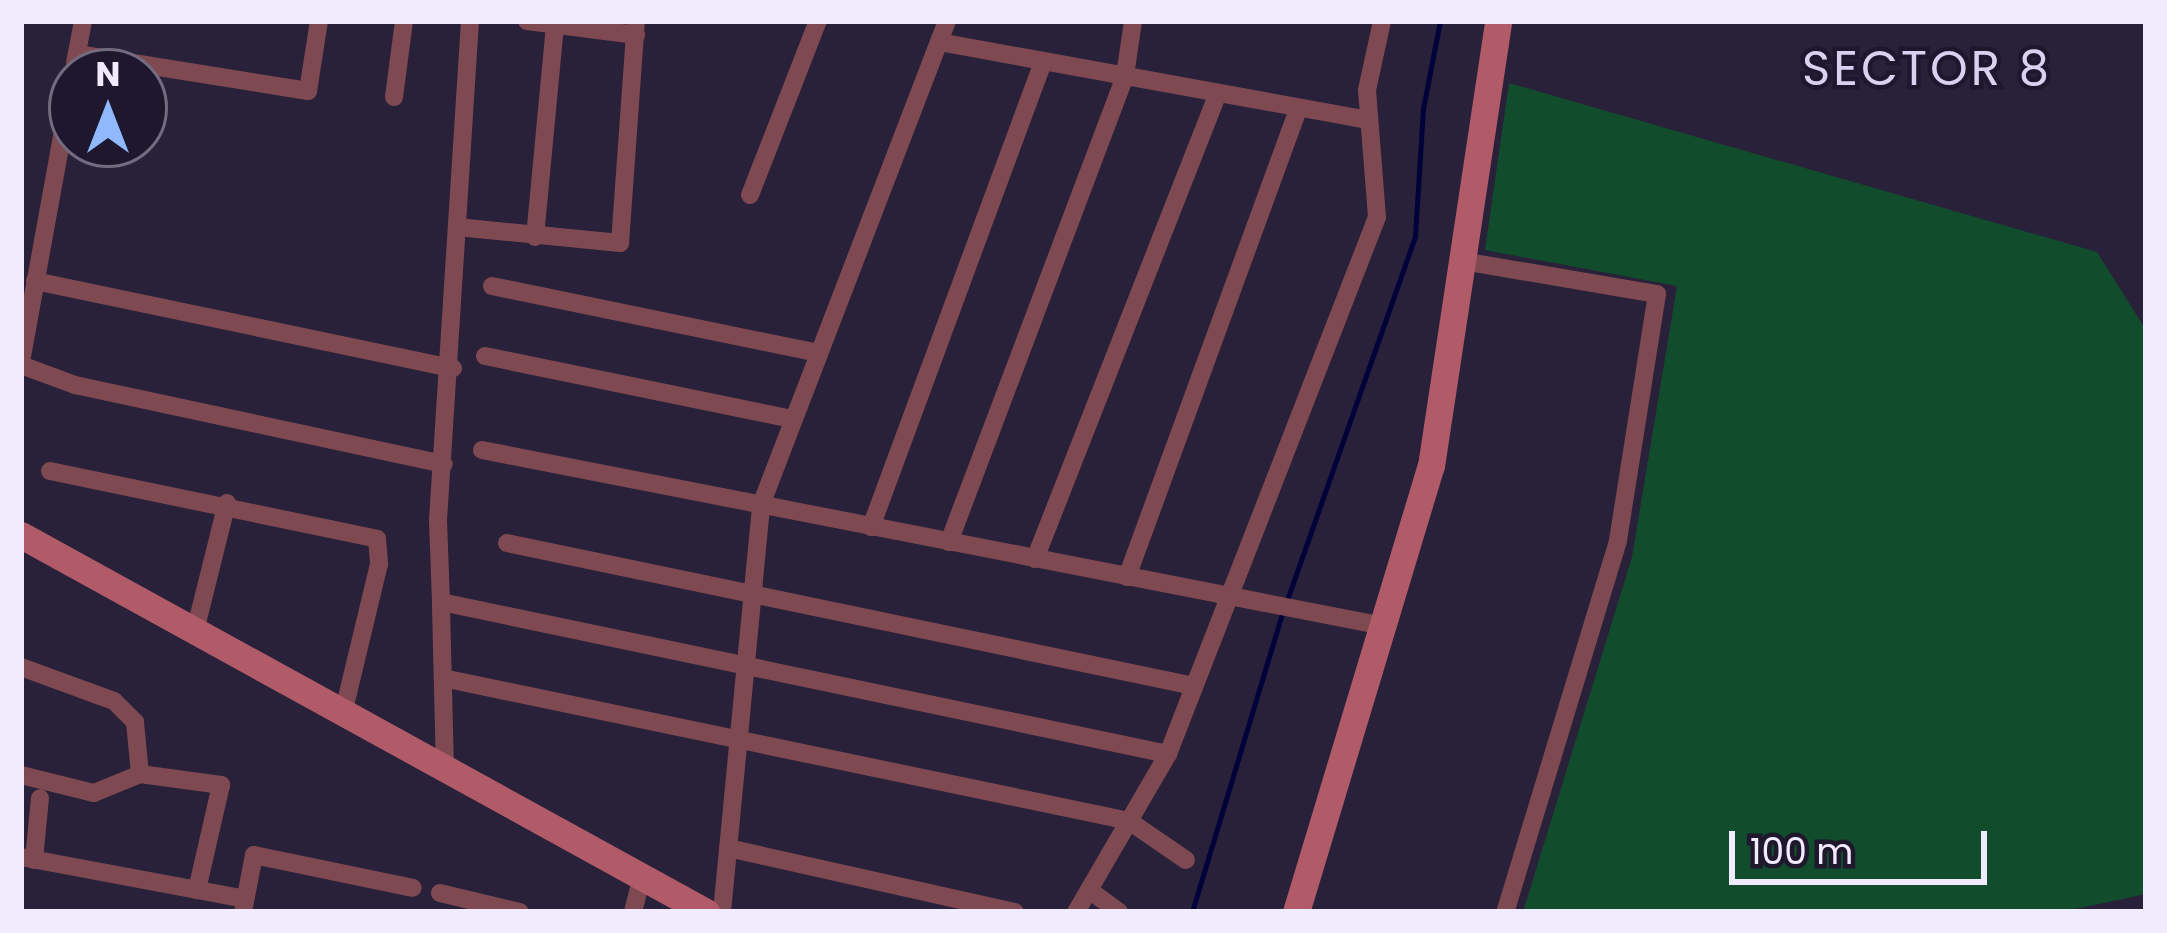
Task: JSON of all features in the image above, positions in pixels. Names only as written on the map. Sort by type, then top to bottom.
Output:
[{"type":"street","points":[[168,78],[308,91],[319,21]]},
{"type":"street","points":[[394,97],[404,21]]},
{"type":"street","points":[[445,770],[444,464],[470,21]]},
{"type":"street","points":[[457,227],[615,247],[625,236],[636,28],[527,21]]},
{"type":"street","points":[[750,195],[818,21]]},
{"type":"street","points":[[722,912],[761,505],[947,21]]},
{"type":"street","points":[[949,542],[1125,76],[1133,21]]},
{"type":"street","points":[[1076,912],[1168,754],[1377,217],[1366,90],[1382,21]]},
{"type":"street","points":[[1296,912],[1431,466],[1498,21]]},
{"type":"street","points":[[535,237],[555,25]]},
{"type":"street","points":[[939,42],[1369,120]]},
{"type":"street","points":[[872,526],[1043,62]]},
{"type":"street","points":[[1035,559],[1218,93]]},
{"type":"street","points":[[1126,577],[1300,108]]},
{"type":"street","points":[[56,168],[21,363],[75,385],[444,464]]},
{"type":"street","points":[[1462,261],[1658,294],[1618,542],[1505,912]]},
{"type":"street","points":[[35,280],[453,368]]},
{"type":"street","points":[[492,286],[818,353]]},
{"type":"street","points":[[485,356],[793,419]]},
{"type":"street","points":[[482,450],[1383,626]]},
{"type":"street","points":[[50,471],[227,503],[377,539],[379,564],[344,714]]},
{"type":"street","points":[[195,632],[227,503]]},
{"type":"street","points":[[21,535],[706,912]]},
{"type":"street","points":[[507,543],[1194,686]]},
{"type":"street","points":[[441,602],[1168,754]]},
{"type":"street","points":[[21,667],[114,701],[135,722],[140,774]]},
{"type":"street","points":[[443,678],[1129,821],[1186,860]]},
{"type":"street","points":[[21,776],[94,793],[140,774],[221,785],[197,890]]},
{"type":"street","points":[[40,797],[27,859],[197,890],[244,905],[254,855],[413,888]]},
{"type":"street","points":[[728,848],[1015,912]]},
{"type":"street","points":[[633,912],[642,875]]},
{"type":"street","points":[[1088,890],[1119,912]]},
{"type":"street","points":[[440,893],[483,908],[520,912]]},
{"type":"green space","points":[[1509,83],[2097,252],[2146,330],[2146,894],[2061,912],[1523,912],[1632,557],[1677,286],[1485,250]]},
{"type":"waterway","points":[[1286,603],[1415,236],[1423,109],[1440,21]]},
{"type":"waterway","points":[[1192,912],[1282,614]]},
{"type":"district","name":"SECTOR 8","points":[[1927,69]]}]
